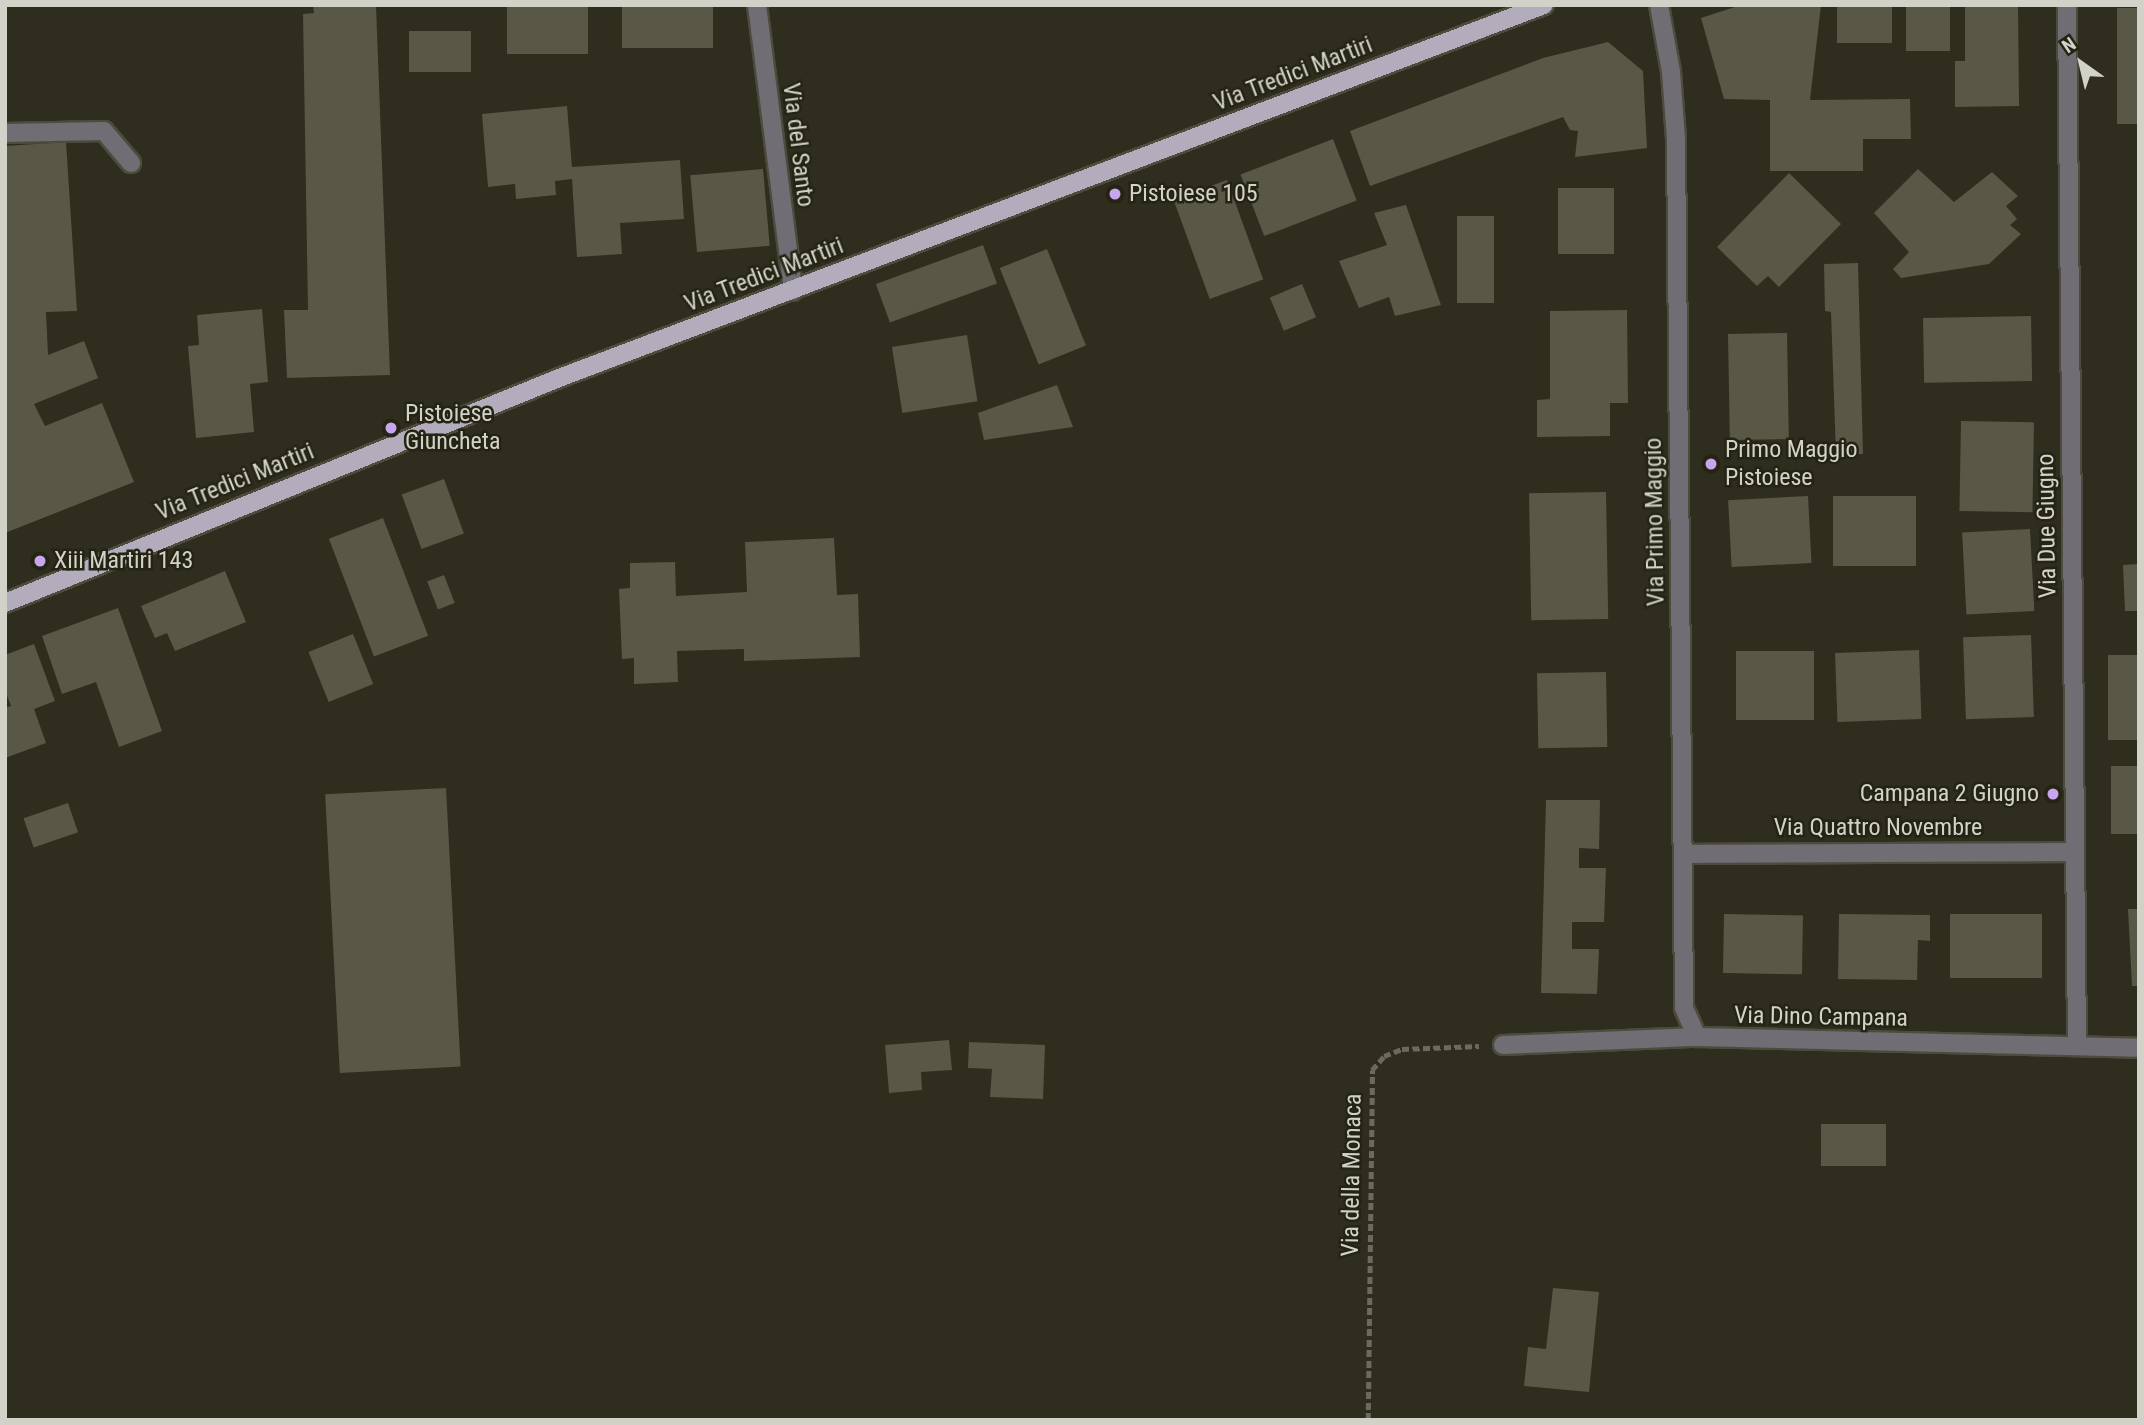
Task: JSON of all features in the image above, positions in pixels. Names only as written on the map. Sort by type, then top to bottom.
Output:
[{"type":"main road","name":"Via Tredici Martiri","points":[[5,603],[408,437],[1544,5]]},
{"type":"street","name":"Via del Santo","points":[[757,5],[793,291]]},
{"type":"street","name":"Via Primo Maggio","points":[[1659,5],[1671,72],[1675,139],[1684,1008],[1697,1037]]},
{"type":"street","name":"Via Due Giugno","points":[[2067,5],[2077,1046]]},
{"type":"street","points":[[5,133],[104,131],[131,163]]},
{"type":"street","name":"Via Quattro Novembre","points":[[1683,854],[2074,852]]},
{"type":"street","name":"Via Dino Campana","points":[[1503,1045],[1697,1037],[2139,1048]]},
{"type":"path","name":"Via della Monaca","points":[[1367,1420],[1372,1070],[1384,1056],[1402,1049],[1503,1045]]},
{"type":"building","points":[[313,5],[376,6],[390,375],[287,378],[284,310],[308,310],[303,14],[314,13]]},
{"type":"building","points":[[507,5],[588,5],[588,54],[507,54]]},
{"type":"building","points":[[622,5],[713,5],[713,48],[622,48]]},
{"type":"building","points":[[1741,5],[1821,5],[1810,100],[1910,99],[1911,139],[1863,139],[1863,171],[1770,171],[1770,100],[1724,99],[1701,18]]},
{"type":"building","points":[[1837,5],[1892,5],[1892,43],[1837,43]]},
{"type":"building","points":[[1906,5],[1950,5],[1950,51],[1906,51]]},
{"type":"building","points":[[1965,5],[2018,5],[2019,106],[1955,107],[1955,61],[1965,61]]},
{"type":"building","points":[[2117,8],[2139,8],[2139,124],[2117,124]]},
{"type":"building","points":[[409,31],[471,31],[471,72],[409,72]]},
{"type":"building","points":[[1608,42],[1643,71],[1647,148],[1575,157],[1578,131],[1570,130],[1563,117],[1370,186],[1350,131],[1543,58]]},
{"type":"building","points":[[567,106],[572,167],[680,160],[684,219],[620,223],[622,254],[577,257],[572,179],[555,181],[556,195],[516,199],[515,184],[488,187],[482,114]]},
{"type":"building","points":[[1333,139],[1357,201],[1264,236],[1241,174]]},
{"type":"building","points":[[66,142],[77,311],[46,312],[48,355],[84,341],[98,378],[34,404],[45,426],[102,403],[134,482],[5,533],[5,146]]},
{"type":"building","points":[[763,169],[770,246],[697,252],[690,175]]},
{"type":"building","points":[[1918,169],[1954,202],[1992,172],[2018,196],[2006,206],[2017,219],[2010,225],[2021,234],[1989,264],[1901,278],[1893,269],[1909,252],[1874,213]]},
{"type":"building","points":[[1789,173],[1841,224],[1779,287],[1768,276],[1757,286],[1717,247]]},
{"type":"building","points":[[1227,180],[1263,280],[1210,299],[1173,199]]},
{"type":"building","points":[[1558,188],[1614,188],[1614,254],[1558,254]]},
{"type":"building","points":[[1406,205],[1441,305],[1395,316],[1389,297],[1359,308],[1339,261],[1387,245],[1374,213]]},
{"type":"building","points":[[1457,216],[1494,216],[1494,303],[1457,303]]},
{"type":"building","points":[[983,245],[997,284],[890,323],[876,284]]},
{"type":"building","points":[[1047,249],[1086,345],[1039,365],[1000,268]]},
{"type":"building","points":[[1858,263],[1863,454],[1836,455],[1831,312],[1825,311],[1824,264]]},
{"type":"building","points":[[1302,284],[1316,317],[1284,331],[1270,298]]},
{"type":"building","points":[[262,309],[268,382],[250,384],[254,432],[196,438],[188,346],[199,345],[197,315]]},
{"type":"building","points":[[1627,310],[1628,403],[1610,403],[1610,436],[1537,437],[1537,400],[1550,399],[1550,311]]},
{"type":"building","points":[[2031,316],[2032,381],[1924,383],[1923,318]]},
{"type":"building","points":[[1787,333],[1789,439],[1730,440],[1728,334]]},
{"type":"building","points":[[967,335],[977,401],[902,413],[892,347]]},
{"type":"building","points":[[1057,385],[1073,427],[984,440],[978,413]]},
{"type":"building","points":[[1961,421],[2034,422],[2032,512],[1959,511]]},
{"type":"building","points":[[444,479],[464,534],[422,549],[402,494]]},
{"type":"building","points":[[1606,492],[1608,619],[1531,620],[1529,493]]},
{"type":"building","points":[[1808,496],[1812,563],[1732,567],[1728,500]]},
{"type":"building","points":[[1833,496],[1916,496],[1916,566],[1833,566]]},
{"type":"building","points":[[383,518],[428,636],[374,656],[329,539]]},
{"type":"building","points":[[2030,529],[2034,611],[1966,614],[1962,533]]},
{"type":"building","points":[[834,538],[837,595],[858,594],[860,657],[744,661],[744,649],[677,651],[678,682],[634,684],[634,658],[622,659],[619,589],[630,588],[630,563],[675,562],[676,596],[747,592],[745,542]]},
{"type":"building","points":[[2139,564],[2139,611],[2125,611],[2123,565]]},
{"type":"building","points":[[225,571],[246,622],[175,651],[167,633],[155,638],[141,606]]},
{"type":"building","points":[[444,575],[455,603],[438,609],[427,581]]},
{"type":"building","points":[[118,608],[162,731],[119,747],[96,682],[62,694],[42,636]]},
{"type":"building","points":[[353,634],[373,684],[329,702],[308,652]]},
{"type":"building","points":[[2031,635],[2034,717],[1966,719],[1963,637]]},
{"type":"building","points":[[34,644],[55,701],[34,709],[46,743],[5,758],[5,708],[11,706],[5,690],[5,655]]},
{"type":"building","points":[[1919,650],[1921,719],[1837,722],[1835,653]]},
{"type":"building","points":[[1736,651],[1814,651],[1814,720],[1736,720]]},
{"type":"building","points":[[2108,655],[2139,655],[2139,740],[2108,740]]},
{"type":"building","points":[[1606,672],[1607,747],[1538,748],[1537,673]]},
{"type":"building","points":[[2111,766],[2139,766],[2139,834],[2111,834]]},
{"type":"building","points":[[446,788],[461,1067],[340,1073],[325,794]]},
{"type":"building","points":[[1546,800],[1600,800],[1599,849],[1579,848],[1579,868],[1606,868],[1604,922],[1572,922],[1572,949],[1599,949],[1597,994],[1541,993]]},
{"type":"building","points":[[68,803],[78,832],[34,848],[24,818]]},
{"type":"building","points":[[2128,909],[2139,909],[2139,986],[2132,986]]},
{"type":"building","points":[[1724,914],[1803,915],[1802,974],[1723,973]]},
{"type":"building","points":[[1839,914],[1930,915],[1930,941],[1918,940],[1917,980],[1838,979]]},
{"type":"building","points":[[1950,914],[2042,914],[2042,978],[1950,978]]},
{"type":"building","points":[[949,1040],[952,1070],[921,1072],[922,1090],[889,1093],[885,1045]]},
{"type":"building","points":[[969,1042],[1045,1045],[1043,1099],[990,1097],[992,1069],[968,1068]]},
{"type":"building","points":[[1821,1124],[1886,1124],[1886,1166],[1821,1166]]},
{"type":"building","points":[[1553,1288],[1599,1292],[1589,1392],[1524,1386],[1528,1347],[1546,1349]]},
{"type":"place","name":"Pistoiese 105","points":[[1115,194]]},
{"type":"place","name":"Pistoiese Giuncheta","points":[[391,428]]},
{"type":"place","name":"Primo Maggio Pistoiese","points":[[1711,464]]},
{"type":"place","name":"Xiii Martiri 143","points":[[40,561]]},
{"type":"place","name":"Campana 2 Giugno","points":[[2053,794]]}]
